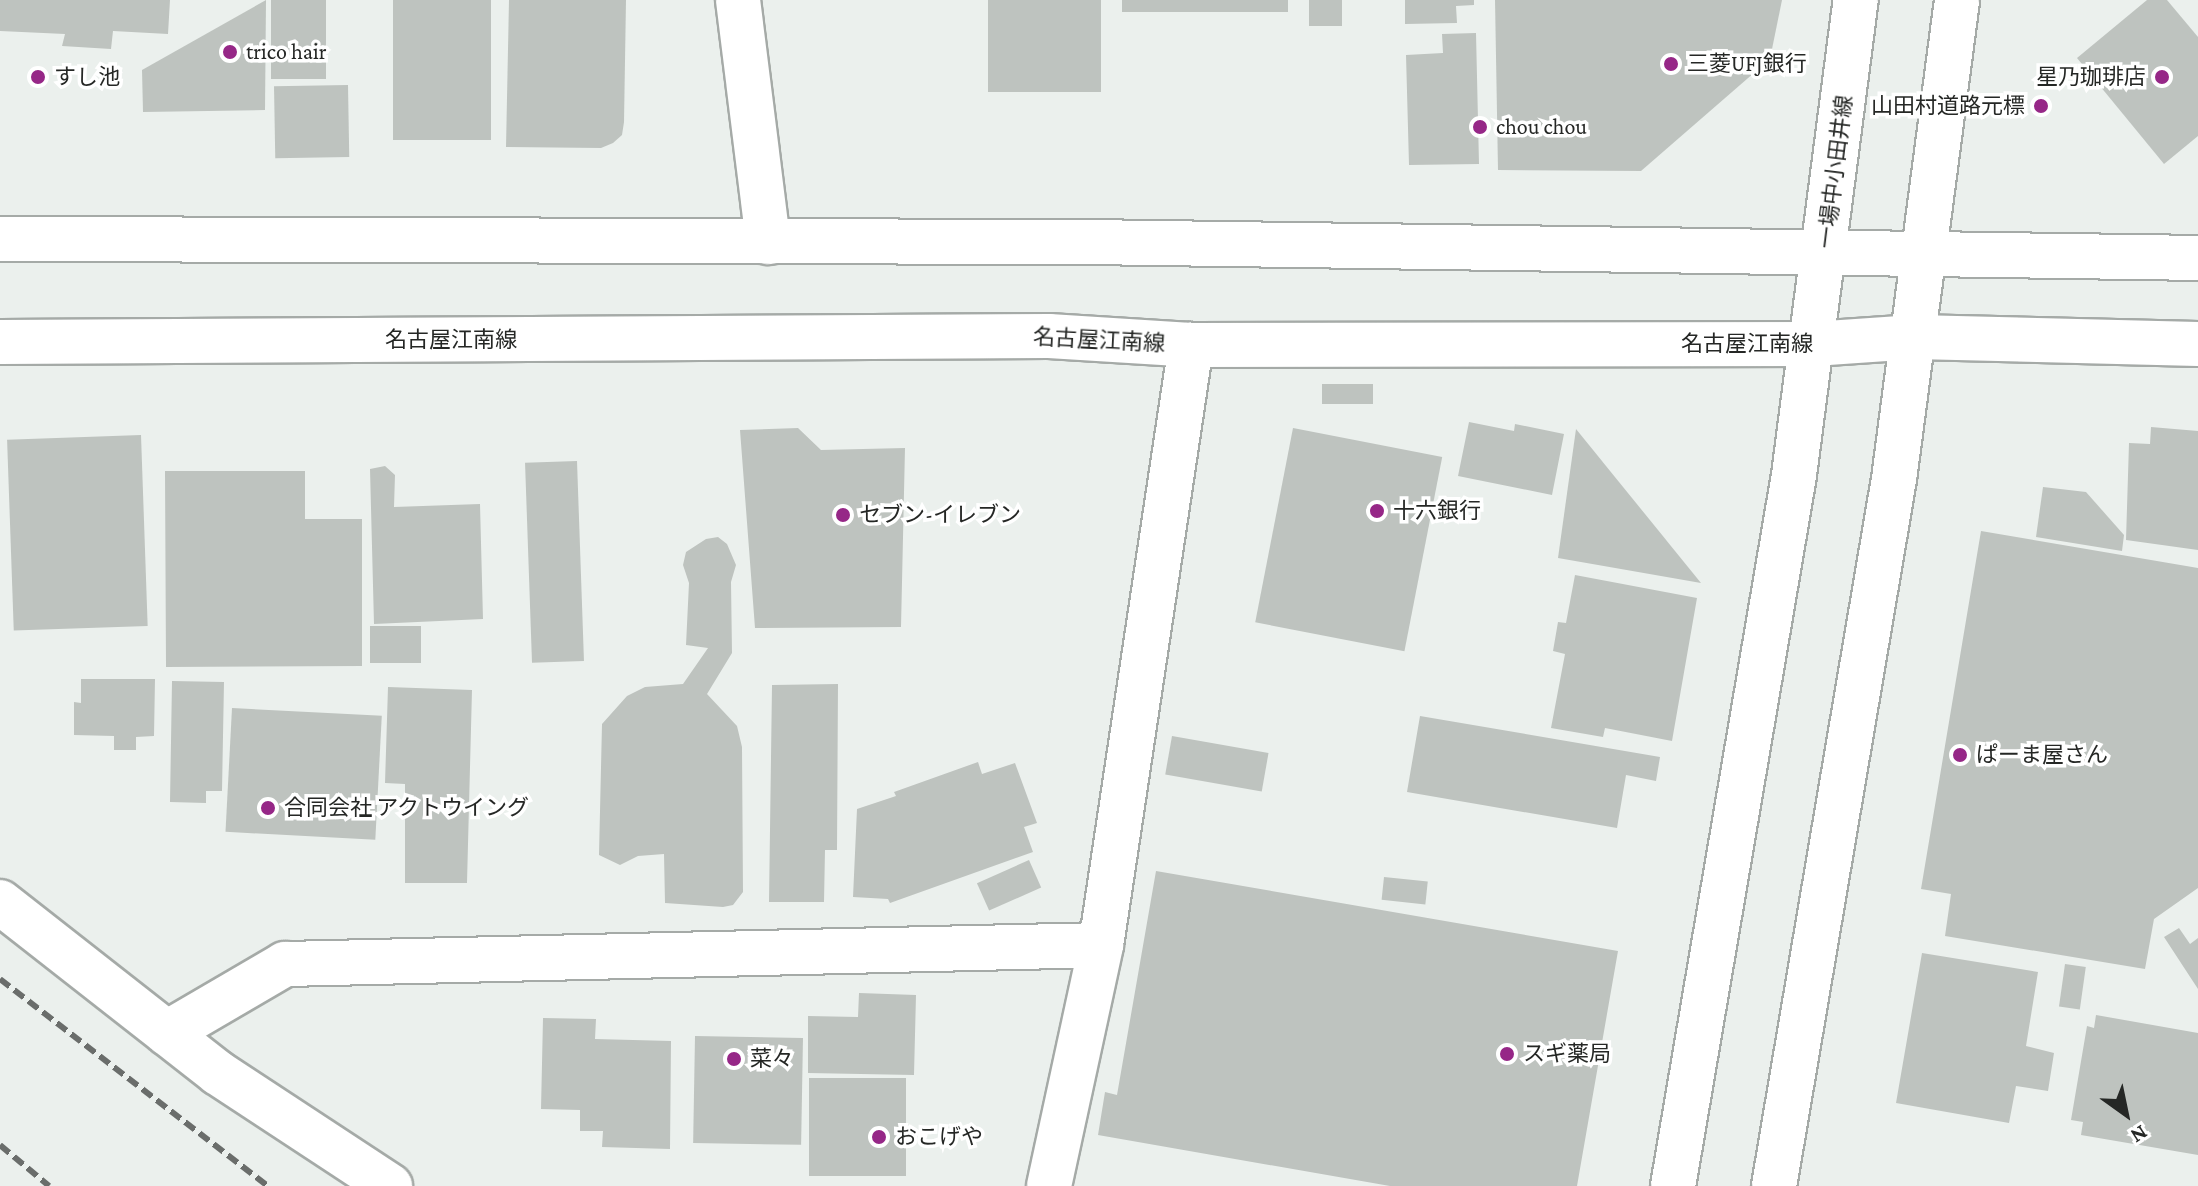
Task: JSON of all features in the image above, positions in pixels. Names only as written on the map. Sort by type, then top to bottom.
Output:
[{"type":"main road","points":[[738,0],[768,242]]},
{"type":"main road","name":"一場中小田井線","points":[[1673,1186],[1794,475],[1856,0]]},
{"type":"main road","points":[[1774,1186],[1915,337],[1957,0]]},
{"type":"main road","points":[[0,239],[1086,242],[2198,258]]},
{"type":"main road","name":"名古屋江南線","points":[[0,342],[1049,336],[1191,345],[1813,344],[1915,337],[2198,344]]},
{"type":"main road","points":[[1049,1186],[1101,945],[1191,345]]},
{"type":"main road","points":[[0,902],[218,1073],[390,1186]]},
{"type":"main road","points":[[167,1033],[285,964],[1101,945]]},
{"type":"building","points":[[0,0],[170,0],[168,34],[113,31],[111,49],[62,46],[65,34],[0,31]]},
{"type":"building","points":[[266,0],[265,110],[143,112],[142,70]]},
{"type":"building","points":[[271,0],[326,0],[326,79],[271,79]]},
{"type":"building","points":[[393,0],[491,0],[491,140],[393,140]]},
{"type":"building","points":[[509,0],[626,0],[624,122],[622,135],[613,143],[601,148],[506,147]]},
{"type":"building","points":[[988,0],[1101,0],[1101,92],[988,92]]},
{"type":"building","points":[[1122,0],[1288,0],[1288,12],[1122,12]]},
{"type":"building","points":[[1309,0],[1342,0],[1342,26],[1309,26]]},
{"type":"building","points":[[1405,0],[1474,0],[1474,5],[1456,6],[1457,23],[1405,24]]},
{"type":"building","points":[[1495,0],[1782,0],[1770,59],[1641,171],[1498,170]]},
{"type":"building","points":[[2147,0],[2167,0],[2198,37],[2198,136],[2164,164],[2077,58]]},
{"type":"building","points":[[1476,33],[1479,164],[1409,165],[1406,55],[1443,53],[1442,34]]},
{"type":"building","points":[[348,85],[349,157],[275,158],[274,86]]},
{"type":"building","points":[[1322,384],[1373,384],[1373,404],[1322,404]]},
{"type":"building","points":[[1469,422],[1514,431],[1515,424],[1564,434],[1552,495],[1458,476]]},
{"type":"building","points":[[2151,427],[2198,431],[2198,550],[2126,540],[2129,443],[2150,444]]},
{"type":"building","points":[[798,428],[821,450],[905,448],[901,627],[755,628],[740,430]]},
{"type":"building","points":[[1293,428],[1442,457],[1404,651],[1255,622]]},
{"type":"building","points":[[1576,429],[1701,583],[1558,558]]},
{"type":"building","points":[[141,435],[148,626],[14,631],[7,440]]},
{"type":"building","points":[[577,461],[584,661],[532,663],[525,463]]},
{"type":"building","points":[[385,466],[395,475],[394,507],[480,504],[483,619],[374,624],[370,469]]},
{"type":"building","points":[[165,471],[305,471],[305,519],[362,519],[362,666],[166,667]]},
{"type":"building","points":[[2043,487],[2086,492],[2124,535],[2122,551],[2036,537]]},
{"type":"building","points":[[1981,531],[2198,568],[2198,888],[2154,919],[2145,969],[1945,936],[1951,894],[1921,889]]},
{"type":"building","points":[[718,537],[727,544],[736,565],[731,582],[732,653],[707,694],[737,726],[742,747],[743,892],[733,905],[723,907],[665,903],[664,854],[638,856],[620,865],[599,855],[602,724],[627,696],[645,687],[683,684],[708,648],[686,645],[689,583],[683,565],[686,552],[706,539]]},
{"type":"building","points":[[1575,575],[1697,598],[1672,741],[1605,728],[1603,737],[1551,728],[1565,654],[1553,651],[1558,622],[1566,623]]},
{"type":"building","points":[[370,626],[421,626],[421,663],[370,663]]},
{"type":"building","points":[[81,679],[155,679],[154,736],[136,737],[136,750],[114,750],[114,736],[74,735],[74,702],[81,703]]},
{"type":"building","points":[[172,681],[224,682],[222,791],[206,791],[206,803],[170,802]]},
{"type":"building","points":[[838,684],[837,850],[825,850],[824,902],[769,902],[772,685]]},
{"type":"building","points":[[388,687],[472,690],[467,883],[405,883],[405,784],[385,783]]},
{"type":"building","points":[[232,708],[382,716],[375,840],[226,832]]},
{"type":"building","points":[[1420,716],[1660,757],[1656,781],[1626,775],[1617,828],[1407,792]]},
{"type":"building","points":[[1172,736],[1269,753],[1262,791],[1165,774]]},
{"type":"building","points":[[978,762],[982,774],[1015,763],[1037,823],[1024,827],[1033,852],[890,903],[888,899],[853,897],[857,809],[896,796],[894,792]]},
{"type":"building","points":[[1029,860],[1041,887],[989,911],[977,883]]},
{"type":"building","points":[[1156,871],[1618,951],[1577,1186],[1390,1186],[1098,1135],[1105,1092],[1117,1095]]},
{"type":"building","points":[[1384,877],[1428,882],[1425,904],[1382,900]]},
{"type":"building","points":[[2179,928],[2190,944],[2198,938],[2198,989],[2164,937]]},
{"type":"building","points":[[1922,953],[2038,972],[2026,1046],[2054,1053],[2048,1091],[2016,1086],[2009,1123],[1896,1103]]},
{"type":"building","points":[[2065,964],[2086,967],[2080,1010],[2059,1007]]},
{"type":"building","points":[[859,993],[916,995],[914,1075],[808,1073],[808,1016],[858,1017]]},
{"type":"building","points":[[2096,1015],[2198,1033],[2198,1155],[2081,1135],[2083,1122],[2071,1120],[2087,1026],[2094,1028]]},
{"type":"building","points":[[543,1018],[596,1019],[595,1039],[671,1041],[670,1149],[602,1147],[603,1131],[580,1131],[580,1110],[541,1109]]},
{"type":"building","points":[[695,1036],[803,1038],[801,1145],[693,1143]]},
{"type":"building","points":[[809,1078],[906,1078],[906,1176],[809,1176]]},
{"type":"railway","points":[[0,979],[268,1186]]},
{"type":"railway","points":[[0,1145],[49,1186]]},
{"type":"place","name":"trico hair","points":[[230,52]]},
{"type":"place","name":"三菱UFJ銀行","points":[[1671,64]]},
{"type":"place","name":"すし池","points":[[38,77]]},
{"type":"place","name":"星乃珈琲店","points":[[2162,77]]},
{"type":"place","name":"山田村道路元標","points":[[2041,106]]},
{"type":"place","name":"chou chou","points":[[1480,127]]},
{"type":"place","name":"十六銀行","points":[[1377,511]]},
{"type":"place","name":"セブン-イレブン","points":[[843,515]]},
{"type":"place","name":"ぱーま屋さん","points":[[1960,755]]},
{"type":"place","name":"合同会社 アクトウイング","points":[[268,808]]},
{"type":"place","name":"スギ薬局","points":[[1507,1054]]},
{"type":"place","name":"菜々","points":[[734,1059]]},
{"type":"place","name":"おこげや","points":[[879,1137]]}]
